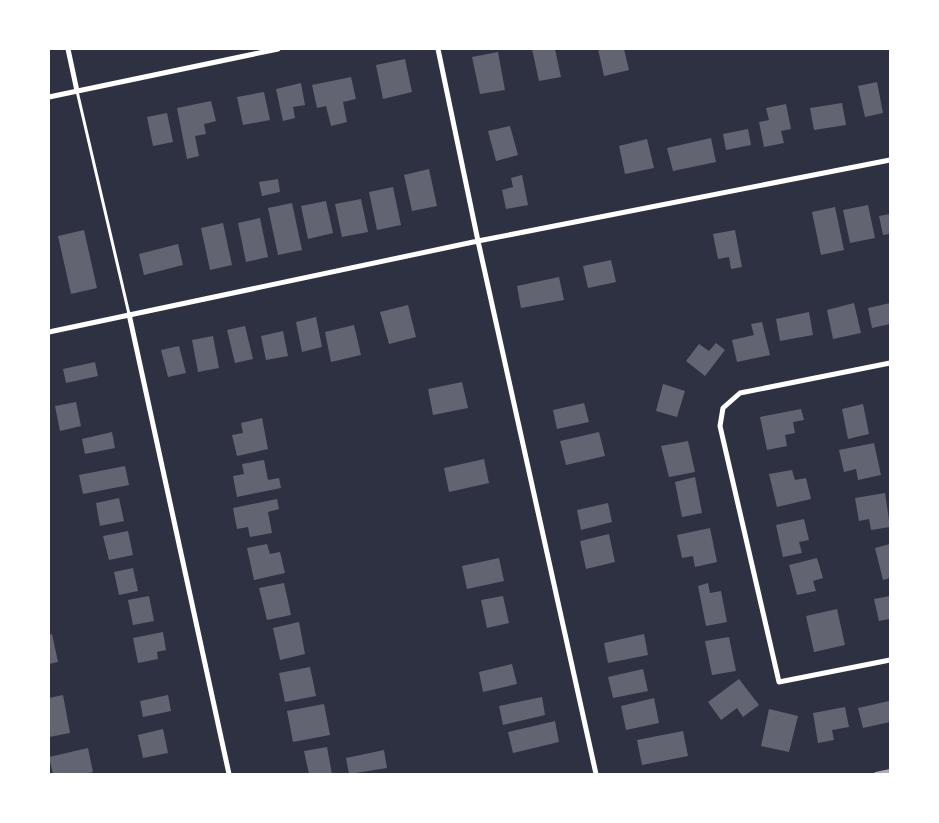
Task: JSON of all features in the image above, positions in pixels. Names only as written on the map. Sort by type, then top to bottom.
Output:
[{"type":"street","points":[[68,49],[77,92]]},
{"type":"street","points":[[49,97],[278,49]]},
{"type":"street","points":[[438,49],[478,241],[596,774]]},
{"type":"street","points":[[49,332],[478,241],[890,160]]},
{"type":"street","points":[[129,314],[229,774]]},
{"type":"street","points":[[890,363],[740,393],[723,408],[720,426],[779,682],[890,660]]},
{"type":"lane","points":[[77,92],[129,314]]},
{"type":"building","points":[[532,49],[555,49],[561,77],[539,81]]},
{"type":"building","points":[[598,49],[624,49],[629,70],[604,76]]},
{"type":"building","points":[[498,52],[505,90],[480,94],[472,57]]},
{"type":"building","points":[[405,59],[412,92],[383,99],[376,65]]},
{"type":"building","points":[[351,77],[356,99],[343,102],[347,122],[331,126],[326,106],[317,108],[312,85]]},
{"type":"building","points":[[877,82],[883,113],[865,117],[858,86]]},
{"type":"building","points":[[301,83],[305,105],[293,107],[295,118],[283,121],[276,89]]},
{"type":"building","points":[[264,92],[270,120],[243,125],[237,97]]},
{"type":"building","points":[[211,101],[216,121],[204,124],[206,134],[195,136],[199,156],[187,159],[177,108]]},
{"type":"building","points":[[842,103],[846,125],[814,130],[810,108]]},
{"type":"building","points":[[786,104],[791,129],[781,131],[784,143],[764,147],[759,122],[769,120],[766,108]]},
{"type":"building","points":[[167,113],[173,142],[153,146],[147,117]]},
{"type":"building","points":[[510,126],[518,155],[496,161],[488,131]]},
{"type":"building","points":[[748,129],[751,145],[726,150],[723,134]]},
{"type":"building","points":[[711,138],[716,162],[673,171],[667,148]]},
{"type":"building","points":[[647,139],[654,168],[625,174],[619,146]]},
{"type":"building","points":[[429,169],[437,206],[412,211],[404,175]]},
{"type":"building","points":[[522,175],[528,205],[506,209],[502,190],[513,187],[511,178]]},
{"type":"building","points":[[278,179],[280,192],[262,196],[259,182]]},
{"type":"building","points":[[393,187],[401,225],[377,230],[369,192]]},
{"type":"building","points":[[361,199],[368,232],[342,237],[335,204]]},
{"type":"building","points":[[326,201],[333,233],[308,239],[301,206]]},
{"type":"building","points":[[292,203],[302,250],[278,255],[268,208]]},
{"type":"building","points":[[868,205],[875,238],[850,243],[843,210]]},
{"type":"building","points":[[835,207],[844,250],[821,255],[812,212]]},
{"type":"building","points":[[890,214],[890,234],[883,235],[879,216]]},
{"type":"building","points":[[260,218],[268,257],[246,262],[238,223]]},
{"type":"building","points":[[223,223],[232,265],[210,270],[201,228]]},
{"type":"building","points":[[84,230],[97,288],[71,294],[58,236]]},
{"type":"building","points":[[735,230],[742,267],[731,269],[729,257],[718,259],[713,234]]},
{"type":"building","points":[[178,244],[183,265],[144,275],[139,254]]},
{"type":"building","points":[[611,260],[616,282],[588,288],[583,266]]},
{"type":"building","points":[[559,277],[564,300],[521,308],[517,286]]},
{"type":"building","points":[[854,303],[861,333],[833,339],[827,310]]},
{"type":"building","points":[[890,303],[890,324],[872,328],[868,308]]},
{"type":"building","points":[[408,305],[416,337],[389,344],[380,312]]},
{"type":"building","points":[[809,312],[813,335],[780,341],[776,319]]},
{"type":"building","points":[[316,317],[322,347],[302,352],[296,322]]},
{"type":"building","points":[[762,322],[770,355],[737,362],[732,340],[754,335],[751,324]]},
{"type":"building","points":[[354,325],[361,355],[331,362],[325,332]]},
{"type":"building","points":[[245,326],[253,359],[235,363],[227,330]]},
{"type":"building","points":[[283,331],[288,356],[266,360],[261,336]]},
{"type":"building","points":[[213,336],[219,368],[198,372],[192,340]]},
{"type":"building","points":[[716,343],[725,350],[705,376],[686,361],[699,344],[709,351]]},
{"type":"building","points":[[179,346],[186,373],[168,377],[161,350]]},
{"type":"building","points":[[95,362],[98,376],[66,383],[63,369]]},
{"type":"building","points":[[462,382],[468,408],[433,415],[428,389]]},
{"type":"building","points":[[663,384],[685,391],[677,417],[656,411]]},
{"type":"building","points":[[76,402],[81,426],[60,431],[55,406]]},
{"type":"building","points":[[584,403],[589,422],[557,429],[553,410]]},
{"type":"building","points":[[863,404],[869,434],[848,439],[842,409]]},
{"type":"building","points":[[801,409],[804,420],[793,422],[795,433],[785,435],[787,446],[767,450],[760,417]]},
{"type":"building","points":[[262,418],[268,449],[237,456],[232,435],[243,433],[241,423]]},
{"type":"building","points":[[112,432],[115,448],[85,454],[82,439]]},
{"type":"building","points":[[599,432],[605,456],[566,465],[560,441]]},
{"type":"building","points":[[688,441],[695,472],[669,477],[661,446]]},
{"type":"building","points":[[874,443],[881,475],[858,480],[856,469],[844,472],[839,450]]},
{"type":"building","points":[[484,459],[489,483],[449,492],[444,468]]},
{"type":"building","points":[[264,460],[268,480],[279,478],[281,488],[237,497],[233,476],[244,474],[242,464]]},
{"type":"building","points":[[125,466],[129,485],[83,494],[79,475]]},
{"type":"building","points":[[792,470],[795,480],[806,478],[811,499],[777,507],[769,474]]},
{"type":"building","points":[[695,477],[702,513],[682,517],[675,482]]},
{"type":"building","points":[[885,493],[890,527],[871,530],[869,519],[859,521],[855,498]]},
{"type":"building","points":[[119,498],[124,521],[100,526],[96,503]]},
{"type":"building","points":[[277,499],[279,509],[268,512],[272,533],[250,537],[248,527],[237,529],[233,508]]},
{"type":"building","points":[[608,503],[612,522],[581,530],[577,510]]},
{"type":"building","points":[[804,519],[809,540],[799,542],[802,553],[783,557],[776,525]]},
{"type":"building","points":[[710,528],[717,562],[695,567],[693,556],[682,558],[677,535]]},
{"type":"building","points":[[128,531],[133,555],[109,560],[103,536]]},
{"type":"building","points":[[609,534],[615,562],[586,569],[580,541]]},
{"type":"building","points":[[267,544],[270,554],[280,552],[285,573],[254,580],[247,548]]},
{"type":"building","points":[[890,544],[890,578],[883,580],[875,548]]},
{"type":"building","points":[[499,558],[504,581],[467,589],[462,566]]},
{"type":"building","points":[[817,558],[823,578],[813,581],[816,591],[797,595],[789,565]]},
{"type":"building","points":[[133,568],[138,591],[119,595],[114,572]]},
{"type":"building","points":[[284,583],[291,615],[267,620],[259,588]]},
{"type":"building","points":[[708,583],[710,593],[721,591],[727,622],[706,626],[698,586]]},
{"type":"building","points":[[149,596],[154,621],[133,625],[128,600]]},
{"type":"building","points":[[503,596],[509,623],[487,628],[481,600]]},
{"type":"building","points":[[890,596],[890,623],[889,619],[879,621],[874,599]]},
{"type":"building","points":[[837,609],[845,645],[814,652],[806,616]]},
{"type":"building","points":[[299,622],[305,654],[280,660],[273,628]]},
{"type":"building","points":[[163,632],[166,650],[157,652],[158,659],[138,663],[133,638]]},
{"type":"building","points":[[52,634],[58,662],[49,664],[49,635]]},
{"type":"building","points":[[644,634],[648,655],[608,663],[604,643]]},
{"type":"building","points":[[729,637],[736,671],[712,675],[705,641]]},
{"type":"building","points":[[512,664],[517,684],[483,692],[479,672]]},
{"type":"building","points":[[310,667],[316,696],[285,702],[279,673]]},
{"type":"building","points":[[643,669],[648,691],[613,698],[608,677]]},
{"type":"building","points":[[739,679],[759,705],[743,717],[737,708],[721,720],[708,702]]},
{"type":"building","points":[[63,695],[70,733],[49,737],[49,698]]},
{"type":"building","points":[[168,695],[171,711],[143,717],[140,701]]},
{"type":"building","points":[[542,697],[545,715],[503,725],[499,706]]},
{"type":"building","points":[[654,698],[659,723],[626,730],[621,706]]},
{"type":"building","points":[[889,701],[890,722],[863,728],[858,708]]},
{"type":"building","points":[[324,704],[330,735],[293,742],[287,711]]},
{"type":"building","points":[[845,707],[849,727],[832,730],[834,740],[818,743],[813,713]]},
{"type":"building","points":[[769,709],[798,716],[789,752],[761,746]]},
{"type":"building","points":[[555,721],[559,742],[513,753],[508,732]]},
{"type":"building","points":[[163,729],[168,753],[143,758],[138,735]]},
{"type":"building","points":[[683,731],[688,756],[642,765],[637,740]]},
{"type":"building","points":[[327,747],[332,774],[309,774],[304,751]]},
{"type":"building","points":[[88,748],[93,772],[84,774],[53,774],[49,757]]},
{"type":"building","points":[[384,750],[387,768],[349,774],[346,758]]},
{"type":"railway","points":[[876,774],[890,771]]}]
